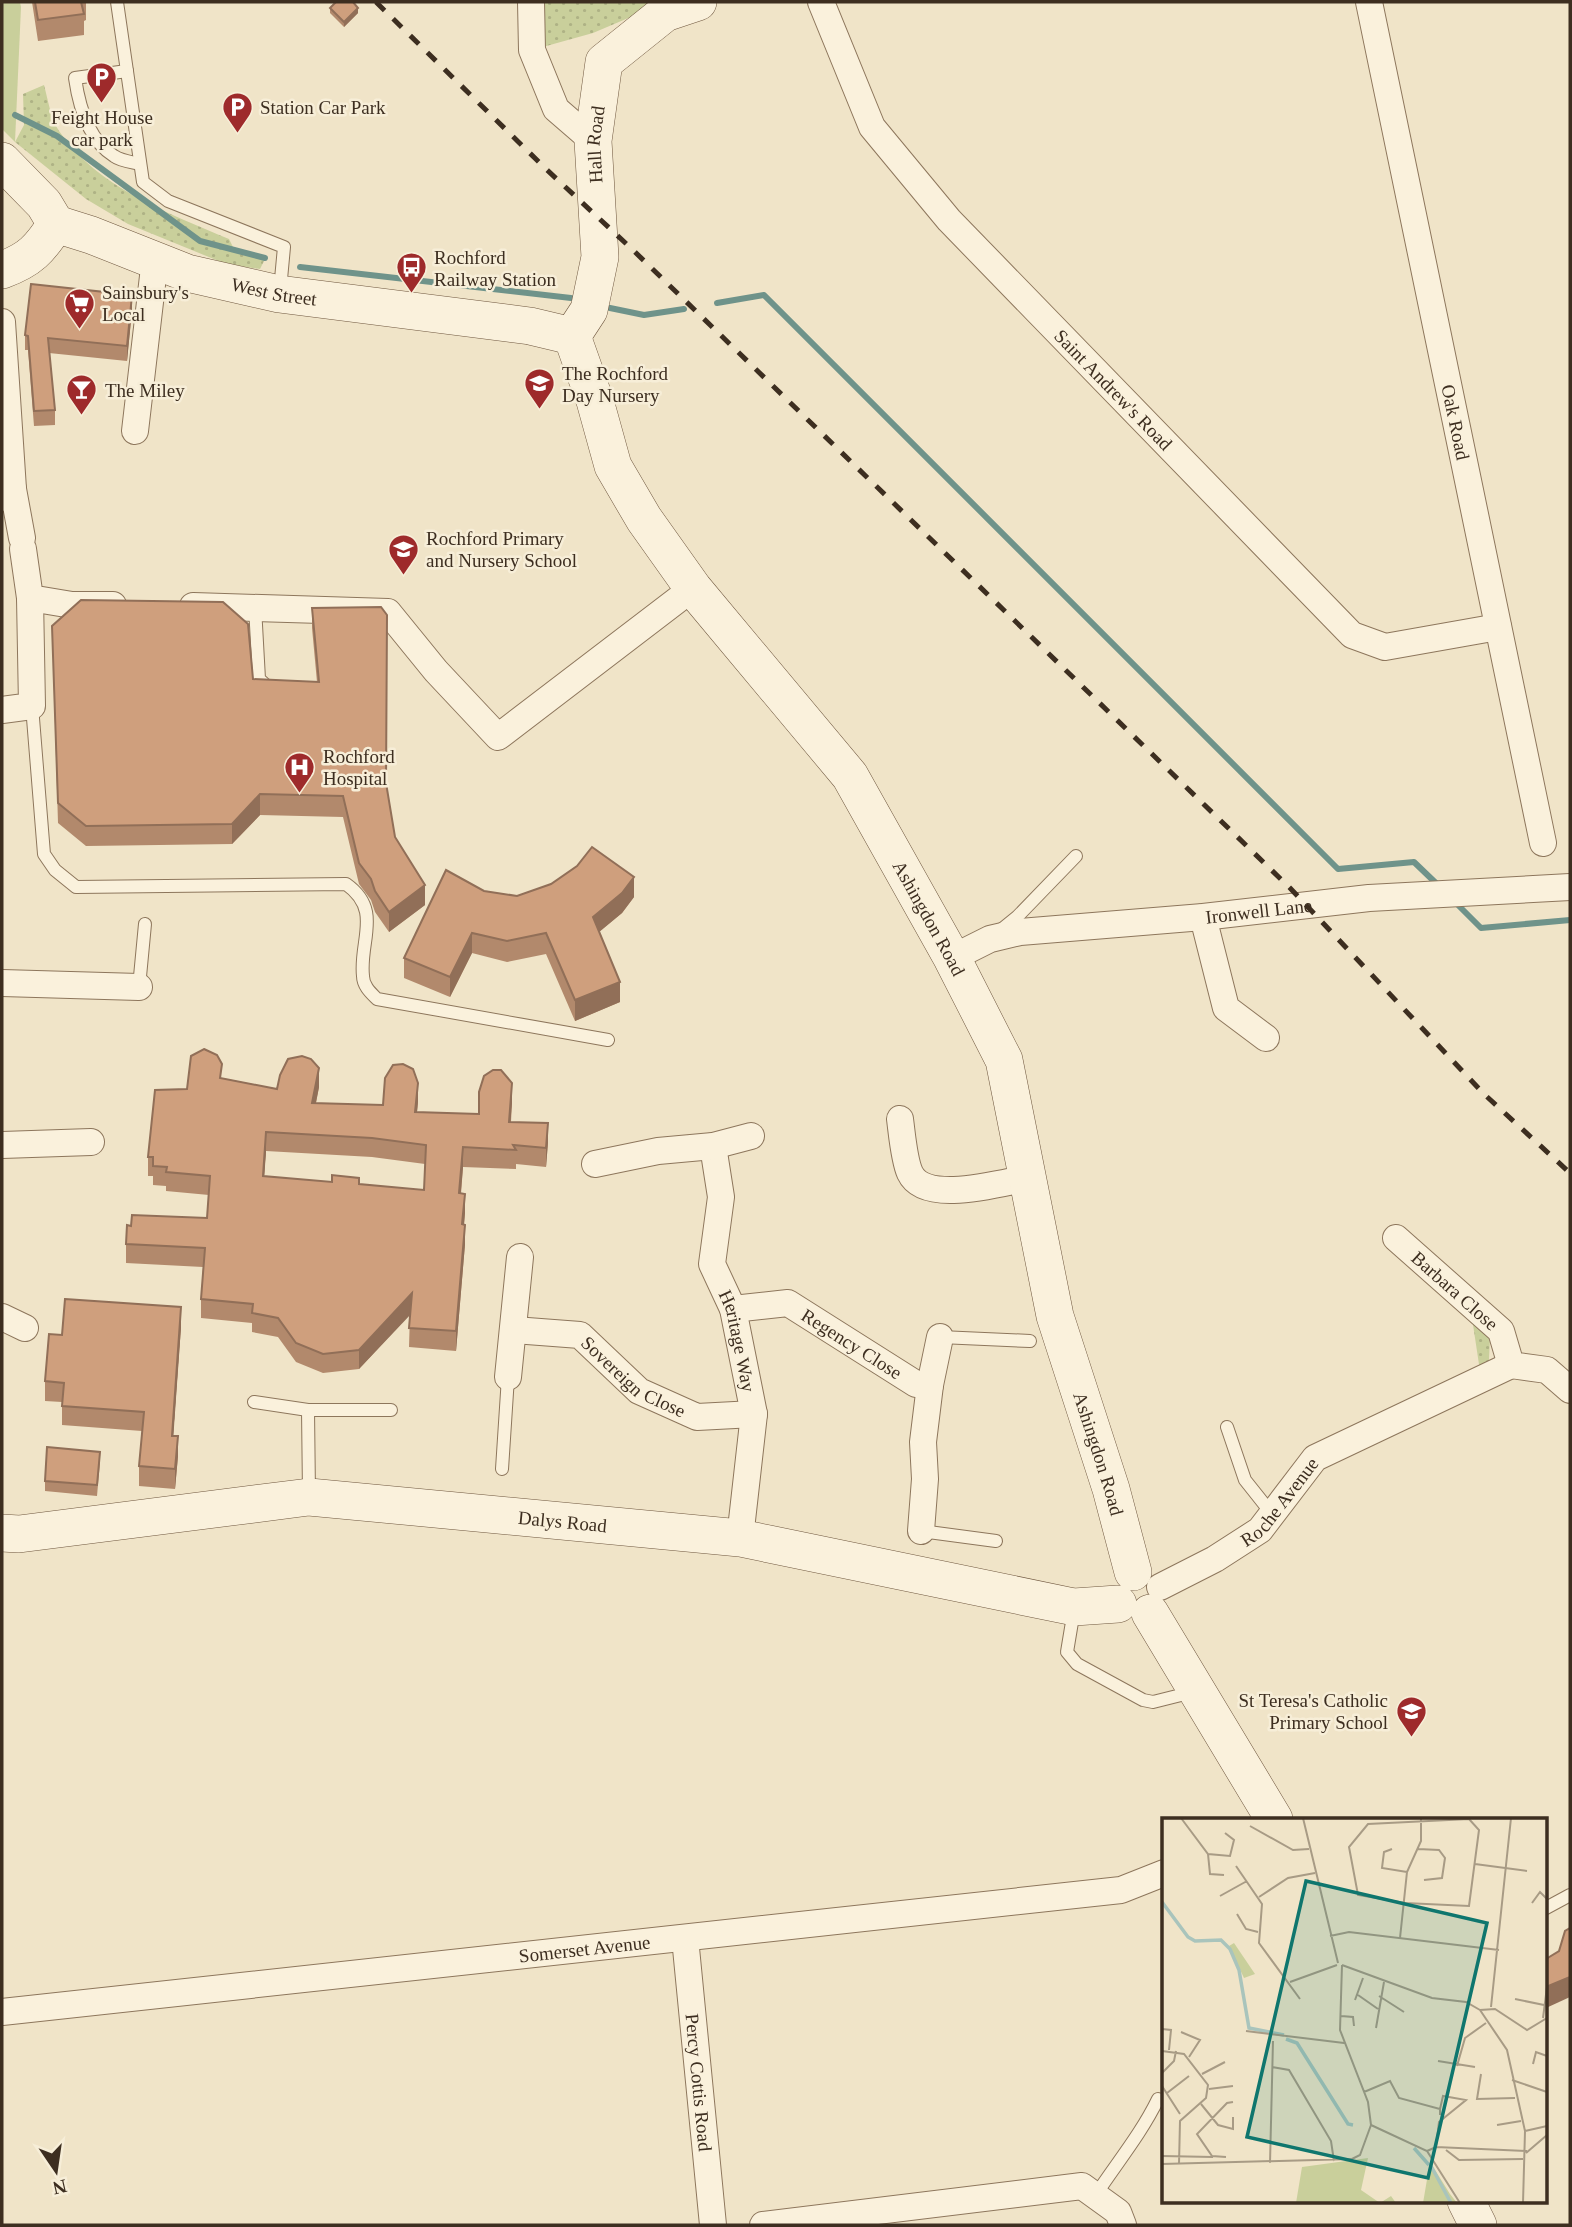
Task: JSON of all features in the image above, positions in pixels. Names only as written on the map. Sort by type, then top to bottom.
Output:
[{"type":"street","points":[[531,2],[532,50],[556,109],[593,141]]},
{"type":"street","name":"Hall Road","points":[[572,336],[589,310],[600,257],[593,141],[604,62],[664,13],[698,2]]},
{"type":"street","name":"Saint Andrew's Road","points":[[821,2],[872,127],[949,220],[1352,635],[1385,647],[1498,627]]},
{"type":"street","name":"Oak Road","points":[[1369,2],[1543,843]]},
{"type":"street","points":[[2,161],[44,204],[56,225],[40,248],[21,263],[2,270]]},
{"type":"street","name":"West Street","points":[[56,225],[91,235],[187,273],[279,294],[530,326],[572,336]]},
{"type":"street","points":[[135,431],[155,260]]},
{"type":"street","points":[[2,322],[7,494],[22,544],[30,598],[32,706],[2,710]]},
{"type":"street","name":"Ashingdon Road","points":[[572,336],[595,401],[613,466],[643,519],[693,588],[850,776],[952,958],[1004,1060],[1055,1316],[1111,1489],[1140,1594],[1273,1818]]},
{"type":"street","points":[[163,606],[388,612],[436,671],[498,737],[693,588]]},
{"type":"street","points":[[30,598],[72,605],[137,605]]},
{"type":"street","name":"Ironwell Lane","points":[[952,958],[990,939],[1020,932],[1203,917],[1368,898],[1570,887]]},
{"type":"street","points":[[1203,917],[1226,1008],[1266,1038]]},
{"type":"street","points":[[2,983],[139,987]]},
{"type":"street","points":[[900,1119],[909,1172],[917,1182],[928,1188],[942,1191],[1028,1178]]},
{"type":"street","points":[[595,1164],[658,1151],[713,1146],[751,1136]]},
{"type":"street","points":[[2,1145],[91,1142]]},
{"type":"street","name":"Heritage Way","points":[[713,1146],[721,1197],[712,1264],[733,1309],[754,1414],[740,1538]]},
{"type":"street","name":"Barbara Close","points":[[1396,1238],[1501,1331],[1511,1365]]},
{"type":"street","points":[[508,1377],[520,1257]]},
{"type":"street","name":"Regency Close","points":[[733,1309],[788,1303],[916,1384],[930,1385]]},
{"type":"street","name":"Sovereign Close","points":[[514,1330],[580,1335],[639,1391],[697,1418],[754,1414]]},
{"type":"street","name":"Regency Close","points":[[921,1531],[925,1479],[923,1442],[930,1385],[940,1337]]},
{"type":"street","points":[[1511,1365],[1546,1370],[1570,1390]]},
{"type":"street","name":"Roche Avenue","points":[[1140,1594],[1215,1559],[1260,1530],[1315,1458],[1511,1365]]},
{"type":"street","name":"Dalys Road","points":[[2,1533],[19,1534],[309,1497],[740,1538],[1074,1607],[1140,1594]]},
{"type":"street","name":"Somerset Avenue","points":[[2,2012],[1121,1890],[1162,1874]]},
{"type":"street","name":"Percy Cottis Road","points":[[685,1938],[713,2225]]},
{"type":"street","points":[[763,2225],[1082,2186],[1118,2212],[1123,2225]]},
{"type":"street","points":[[1466,2202],[1478,2225]]},
{"type":"lane","points":[[117,2],[143,182],[168,201],[284,247],[279,294]]},
{"type":"lane","points":[[127,71],[75,78],[78,98],[95,139],[116,158],[140,164]]},
{"type":"lane","points":[[255,607],[259,678],[269,689],[279,689]]},
{"type":"lane","points":[[32,706],[44,854],[55,870],[76,887],[346,884],[361,897],[367,909],[362,978],[367,989],[377,999],[608,1040]]},
{"type":"lane","points":[[990,939],[1017,918],[1076,856]]},
{"type":"lane","points":[[139,987],[145,924]]},
{"type":"lane","points":[[940,1337],[1030,1340]]},
{"type":"lane","points":[[502,1469],[508,1377]]},
{"type":"lane","points":[[254,1402],[308,1410],[391,1410]]},
{"type":"lane","points":[[308,1410],[309,1497]]},
{"type":"lane","points":[[1227,1427],[1245,1480],[1272,1514]]},
{"type":"lane","points":[[921,1531],[996,1541]]},
{"type":"lane","points":[[1074,1607],[1067,1651],[1077,1664],[1143,1700],[1153,1702],[1196,1691]]},
{"type":"lane","points":[[1548,1907],[1570,1895]]},
{"type":"lane","points":[[1095,2196],[1143,2128],[1158,2099]]},
{"type":"green space","points":[[2,2],[20,2],[21,7],[15,142],[2,129]]},
{"type":"green space","points":[[534,2],[666,2],[593,33],[532,50]]},
{"type":"green space","points":[[44,85],[56,126],[75,151],[94,169],[114,184],[159,209],[229,239],[233,247],[261,256],[264,261],[260,269],[226,264],[128,224],[86,199],[15,142],[24,125],[23,94]]},
{"type":"green space","points":[[1472,1318],[1490,1337],[1489,1360],[1480,1371]]},
{"type":"building","points":[[35,2],[81,2],[84,14],[38,20]]},
{"type":"building","points":[[336,2],[353,2],[358,8],[344,22],[330,8]]},
{"type":"building","points":[[31,284],[132,295],[127,346],[48,338],[55,410],[34,411],[28,336],[25,335]]},
{"type":"building","points":[[81,600],[223,602],[248,624],[253,679],[319,682],[312,608],[381,607],[387,615],[386,783],[395,837],[425,885],[389,912],[359,863],[343,796],[260,794],[232,824],[86,826],[58,803],[52,626]]},
{"type":"building","points":[[592,847],[634,877],[622,893],[593,917],[620,982],[575,1000],[546,933],[507,941],[472,933],[450,977],[404,958],[446,870],[484,891],[517,896],[551,884],[577,866]]},
{"type":"building","points":[[204,1049],[217,1055],[222,1064],[220,1078],[277,1089],[288,1059],[302,1056],[311,1059],[319,1068],[312,1103],[383,1105],[385,1078],[393,1065],[403,1064],[413,1069],[418,1083],[415,1112],[479,1114],[479,1092],[484,1076],[493,1070],[501,1070],[512,1083],[509,1122],[548,1123],[546,1148],[513,1145],[516,1150],[463,1147],[459,1193],[465,1194],[462,1224],[465,1225],[456,1331],[409,1328],[412,1293],[359,1350],[323,1354],[296,1343],[278,1318],[252,1313],[253,1304],[201,1299],[205,1248],[126,1244],[127,1225],[131,1226],[132,1215],[207,1218],[210,1176],[166,1172],[167,1167],[153,1166],[153,1157],[148,1157],[155,1090],[187,1089],[191,1056]],"holes":[[[266,1132],[372,1138],[426,1145],[424,1190],[359,1184],[359,1178],[332,1175],[332,1182],[263,1176]]]},
{"type":"building","points":[[65,1299],[181,1307],[172,1436],[178,1436],[175,1469],[139,1466],[144,1412],[62,1406],[64,1383],[45,1381],[49,1334],[62,1335]]},
{"type":"building","points":[[47,1447],[100,1452],[97,1485],[45,1481]]},
{"type":"building","points":[[1570,1928],[1570,1977],[1548,1986],[1548,1958],[1559,1951],[1565,1931]]},
{"type":"waterway","points":[[15,115],[57,136],[200,241],[265,258]]},
{"type":"waterway","points":[[300,267],[571,298]]},
{"type":"waterway","points":[[717,303],[764,295],[1338,869],[1414,862],[1440,887]]},
{"type":"waterway","points":[[610,308],[644,315],[684,309]]},
{"type":"waterway","points":[[1455,902],[1481,928],[1570,920]]},
{"type":"railway","points":[[376,2],[1290,888],[1484,1094],[1570,1173]]},
{"type":"place","name":"Feight House car park","points":[[102,105]]},
{"type":"place","name":"Station Car Park","points":[[237,134]]},
{"type":"place","name":"Rochford Railway Station","points":[[411,295]]},
{"type":"place","name":"Sainsbury's Local","points":[[79,330]]},
{"type":"place","name":"The Rochford Day Nursery","points":[[539,411]]},
{"type":"place","name":"The Miley","points":[[82,417]]},
{"type":"place","name":"Rochford Primary and Nursery School","points":[[403,576]]},
{"type":"place","name":"Rochford Hospital","points":[[300,794]]},
{"type":"place","name":"St Teresa's Catholic Primary School","points":[[1411,1738]]}]
